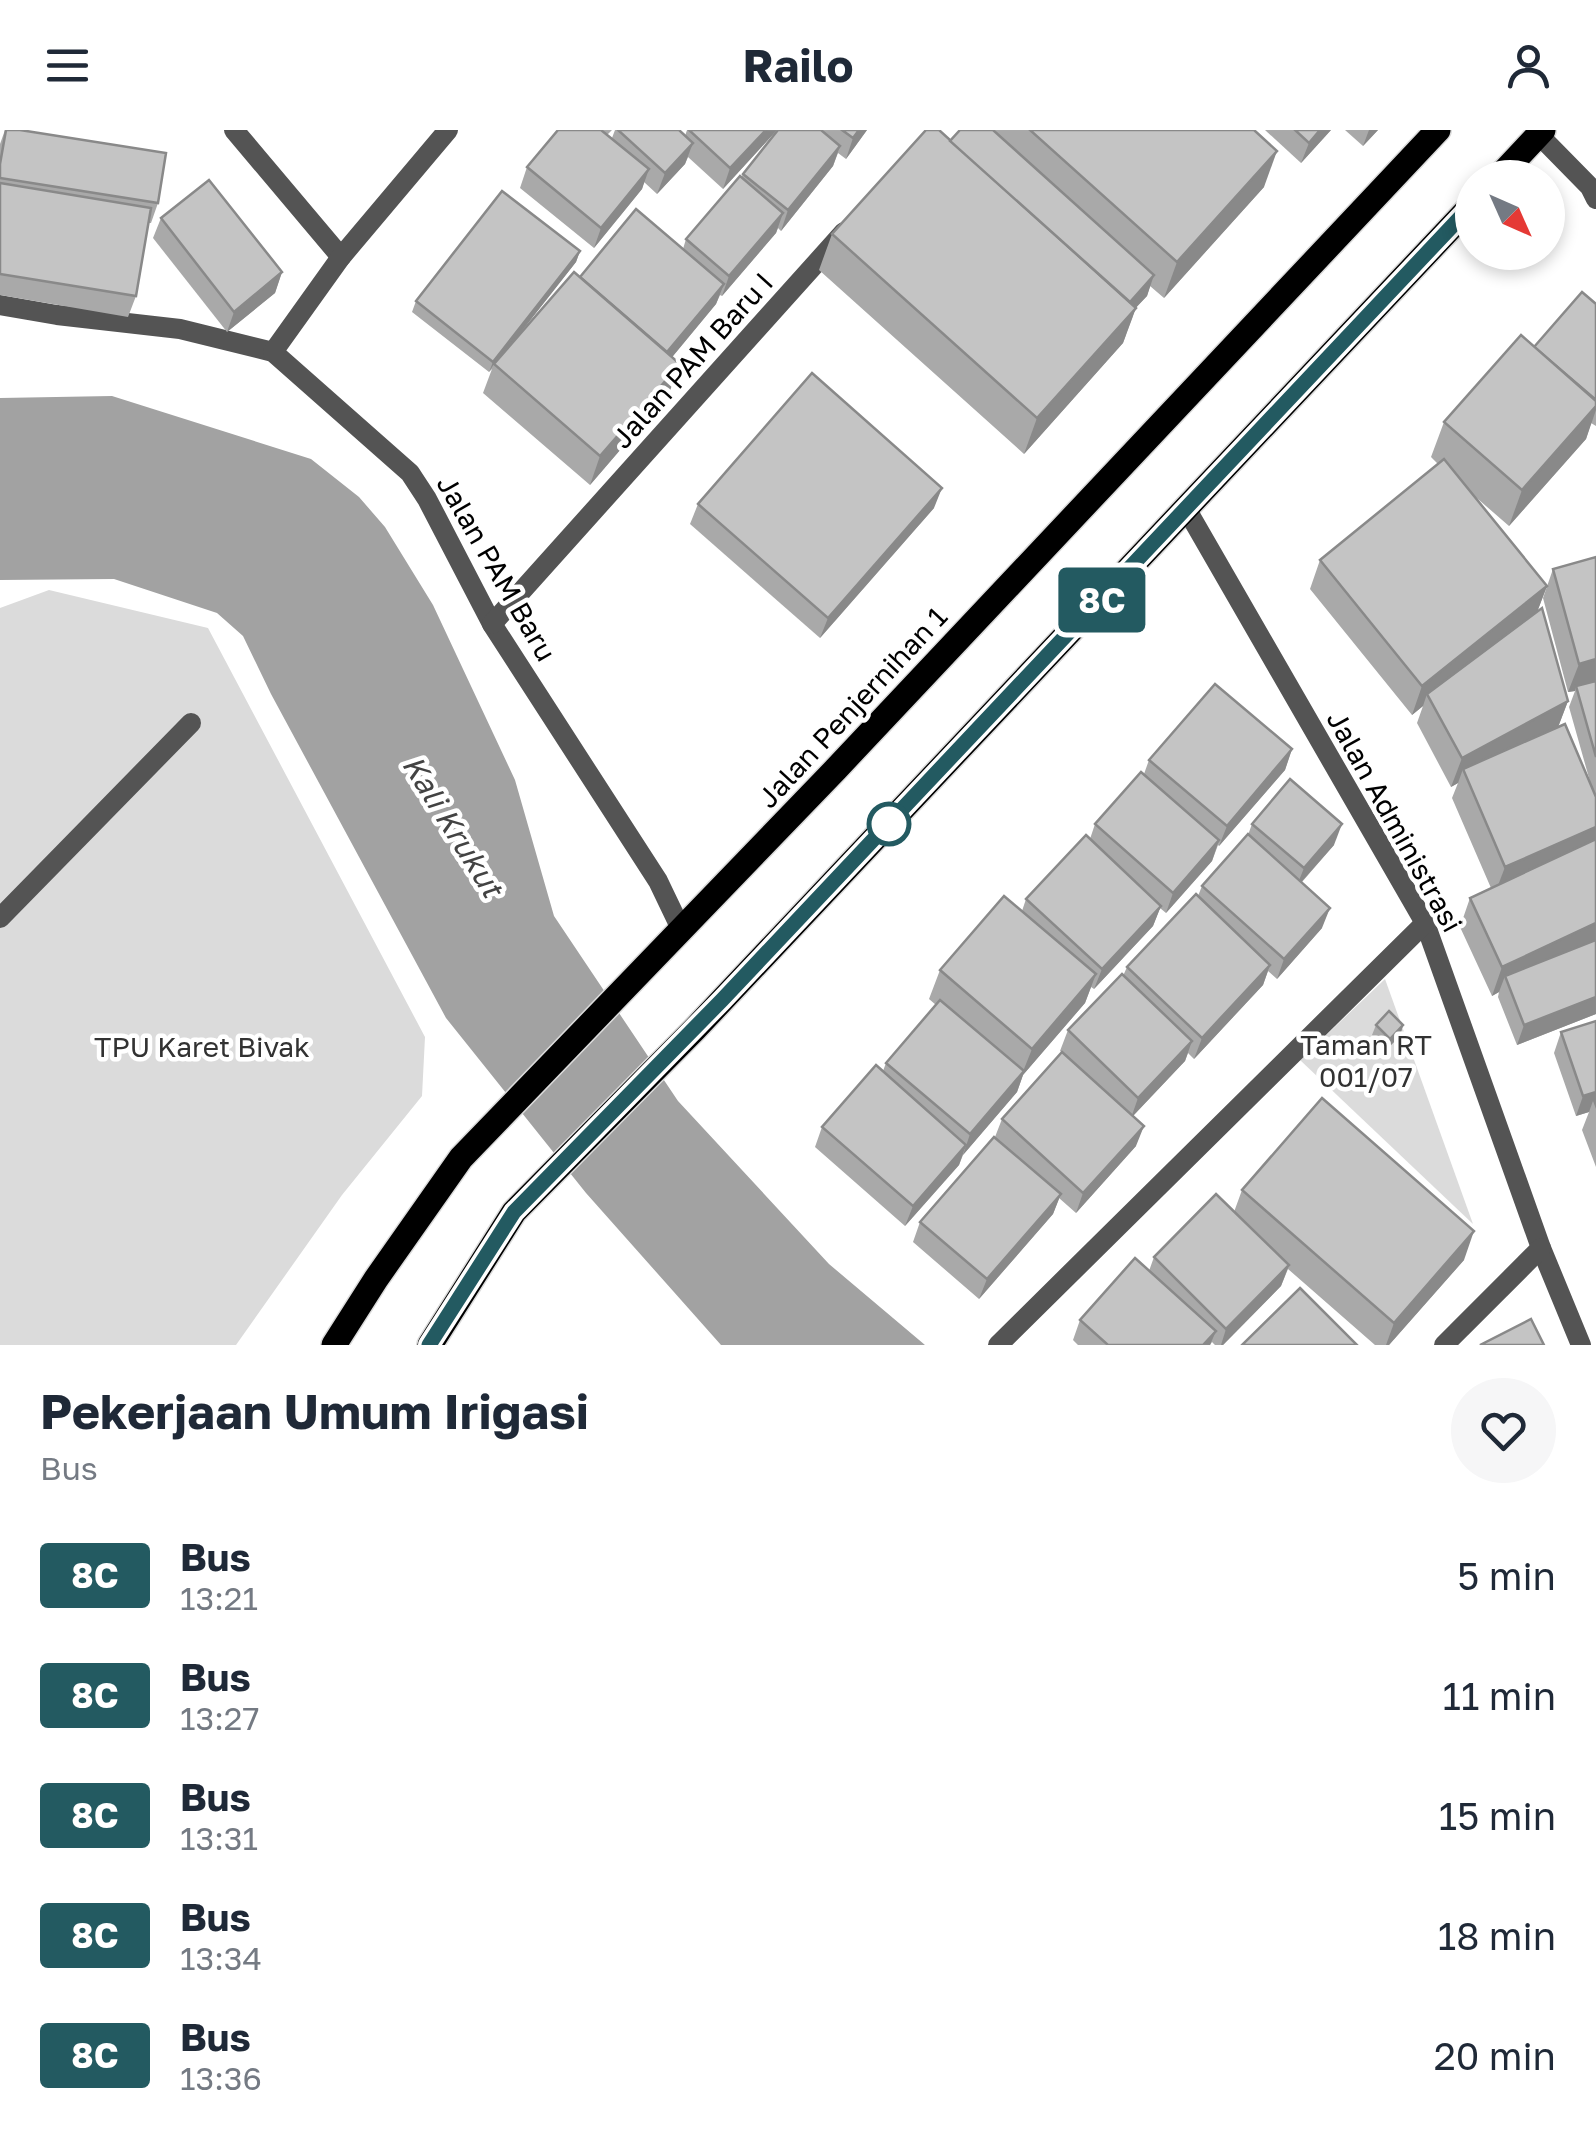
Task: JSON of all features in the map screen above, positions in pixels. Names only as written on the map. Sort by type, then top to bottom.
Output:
[{"type":"main road","name":"Jalan Penjernihan 1","points":[[334,1345],[461,1158],[1438,130]]},
{"type":"main road","points":[[1514,160],[1540,132]]},
{"type":"main road","points":[[430,1345],[514,1212],[694,1029],[1455,223]]},
{"type":"street","points":[[234,130],[341,257]]},
{"type":"street","points":[[272,352],[341,257],[448,130]]},
{"type":"street","points":[[1540,132],[1590,186],[1596,199]]},
{"type":"street","name":"Jalan PAM Baru I","points":[[492,624],[861,213]]},
{"type":"street","name":"Jalan PAM Baru","points":[[0,305],[57,316],[180,328],[272,352],[410,472],[492,624],[658,881],[681,930]]},
{"type":"street","name":"Jalan Administrasi","points":[[1187,510],[1425,923],[1541,1248],[1581,1345]]},
{"type":"street","points":[[0,918],[191,723]]},
{"type":"street","points":[[998,1345],[1425,923]]},
{"type":"street","points":[[1444,1345],[1541,1248]]},
{"type":"green space","name":"TPU Karet Bivak","points":[[49,590],[208,628],[425,1037],[422,1096],[342,1195],[236,1345],[0,1345],[0,608]]},
{"type":"green space","name":"Taman RT 001/07","points":[[1385,979],[1473,1224],[1300,1060]]},
{"type":"water","name":"Kali Krukut","points":[[112,396],[311,459],[359,497],[385,527],[433,605],[515,780],[554,916],[678,1101],[829,1264],[925,1345],[721,1345],[586,1193],[446,1018],[243,636],[217,613],[114,579],[0,580],[0,398]]},
{"type":"building","points":[[6,130],[166,153],[158,203],[0,178]]},
{"type":"building","points":[[558,130],[601,130],[649,169],[601,228],[527,167]]},
{"type":"building","points":[[618,130],[679,130],[693,143],[665,173]]},
{"type":"building","points":[[689,130],[766,130],[730,168]]},
{"type":"building","points":[[778,130],[821,130],[840,146],[788,210],[743,174]]},
{"type":"building","points":[[842,130],[859,130],[853,138]]},
{"type":"building","points":[[926,130],[939,130],[1136,308],[1037,418],[832,234]]},
{"type":"building","points":[[960,130],[993,130],[1154,275],[1130,302],[950,141]]},
{"type":"building","points":[[1030,130],[1254,130],[1277,151],[1177,262]]},
{"type":"building","points":[[1295,130],[1320,130],[1309,143]]},
{"type":"building","points":[[740,176],[783,213],[729,276],[686,239]]},
{"type":"building","points":[[209,180],[282,272],[234,312],[161,218]]},
{"type":"building","points":[[0,183],[151,208],[136,296],[0,274]]},
{"type":"building","points":[[502,191],[580,251],[493,362],[416,301]]},
{"type":"building","points":[[636,209],[724,284],[667,352],[580,277]]},
{"type":"building","points":[[574,272],[680,364],[600,456],[494,364]]},
{"type":"building","points":[[1582,292],[1596,304],[1596,400],[1534,347]]},
{"type":"building","points":[[1521,335],[1596,401],[1596,406],[1522,490],[1444,422]]},
{"type":"building","points":[[812,373],[942,488],[828,618],[698,504]]},
{"type":"building","points":[[1444,459],[1547,586],[1422,686],[1320,560]]},
{"type":"building","points":[[1596,557],[1596,659],[1579,664],[1553,569]]},
{"type":"building","points":[[1542,608],[1568,701],[1462,758],[1427,694]]},
{"type":"building","points":[[1596,681],[1596,757],[1576,686]]},
{"type":"building","points":[[1215,684],[1292,749],[1227,826],[1149,760]]},
{"type":"building","points":[[1565,724],[1596,797],[1596,827],[1505,867],[1463,769]]},
{"type":"building","points":[[1141,772],[1219,840],[1173,893],[1095,824]]},
{"type":"building","points":[[1290,779],[1342,824],[1304,868],[1252,824]]},
{"type":"building","points":[[1248,834],[1330,908],[1284,959],[1202,886]]},
{"type":"building","points":[[1086,835],[1161,906],[1102,969],[1026,899]]},
{"type":"building","points":[[1596,839],[1596,923],[1502,967],[1470,898]]},
{"type":"building","points":[[1196,894],[1270,965],[1202,1038],[1127,967]]},
{"type":"building","points":[[1004,896],[1096,974],[1032,1049],[940,970]]},
{"type":"building","points":[[1596,940],[1596,997],[1524,1025],[1505,976]]},
{"type":"building","points":[[1122,974],[1192,1041],[1138,1098],[1068,1030]]},
{"type":"building","points":[[940,1000],[1024,1071],[970,1134],[886,1063]]},
{"type":"building","points":[[1389,1011],[1403,1025],[1390,1039],[1376,1025]]},
{"type":"building","points":[[1596,1021],[1596,1092],[1583,1096],[1561,1032]]},
{"type":"building","points":[[1062,1052],[1144,1126],[1083,1193],[1002,1119]]},
{"type":"building","points":[[876,1065],[966,1145],[913,1206],[822,1127]]},
{"type":"building","points":[[1322,1098],[1474,1231],[1394,1323],[1242,1190]]},
{"type":"building","points":[[994,1137],[1061,1194],[987,1279],[920,1222]]},
{"type":"building","points":[[1216,1194],[1289,1265],[1226,1329],[1154,1257]]},
{"type":"building","points":[[1135,1258],[1216,1331],[1203,1345],[1108,1345],[1080,1320]]},
{"type":"building","points":[[1300,1288],[1357,1345],[1242,1345]]},
{"type":"building","points":[[1531,1319],[1544,1345],[1480,1345]]},
{"type":"bus line","name":"8C","points":[[429,1345],[514,1212],[722,1000],[1455,223]]}]
